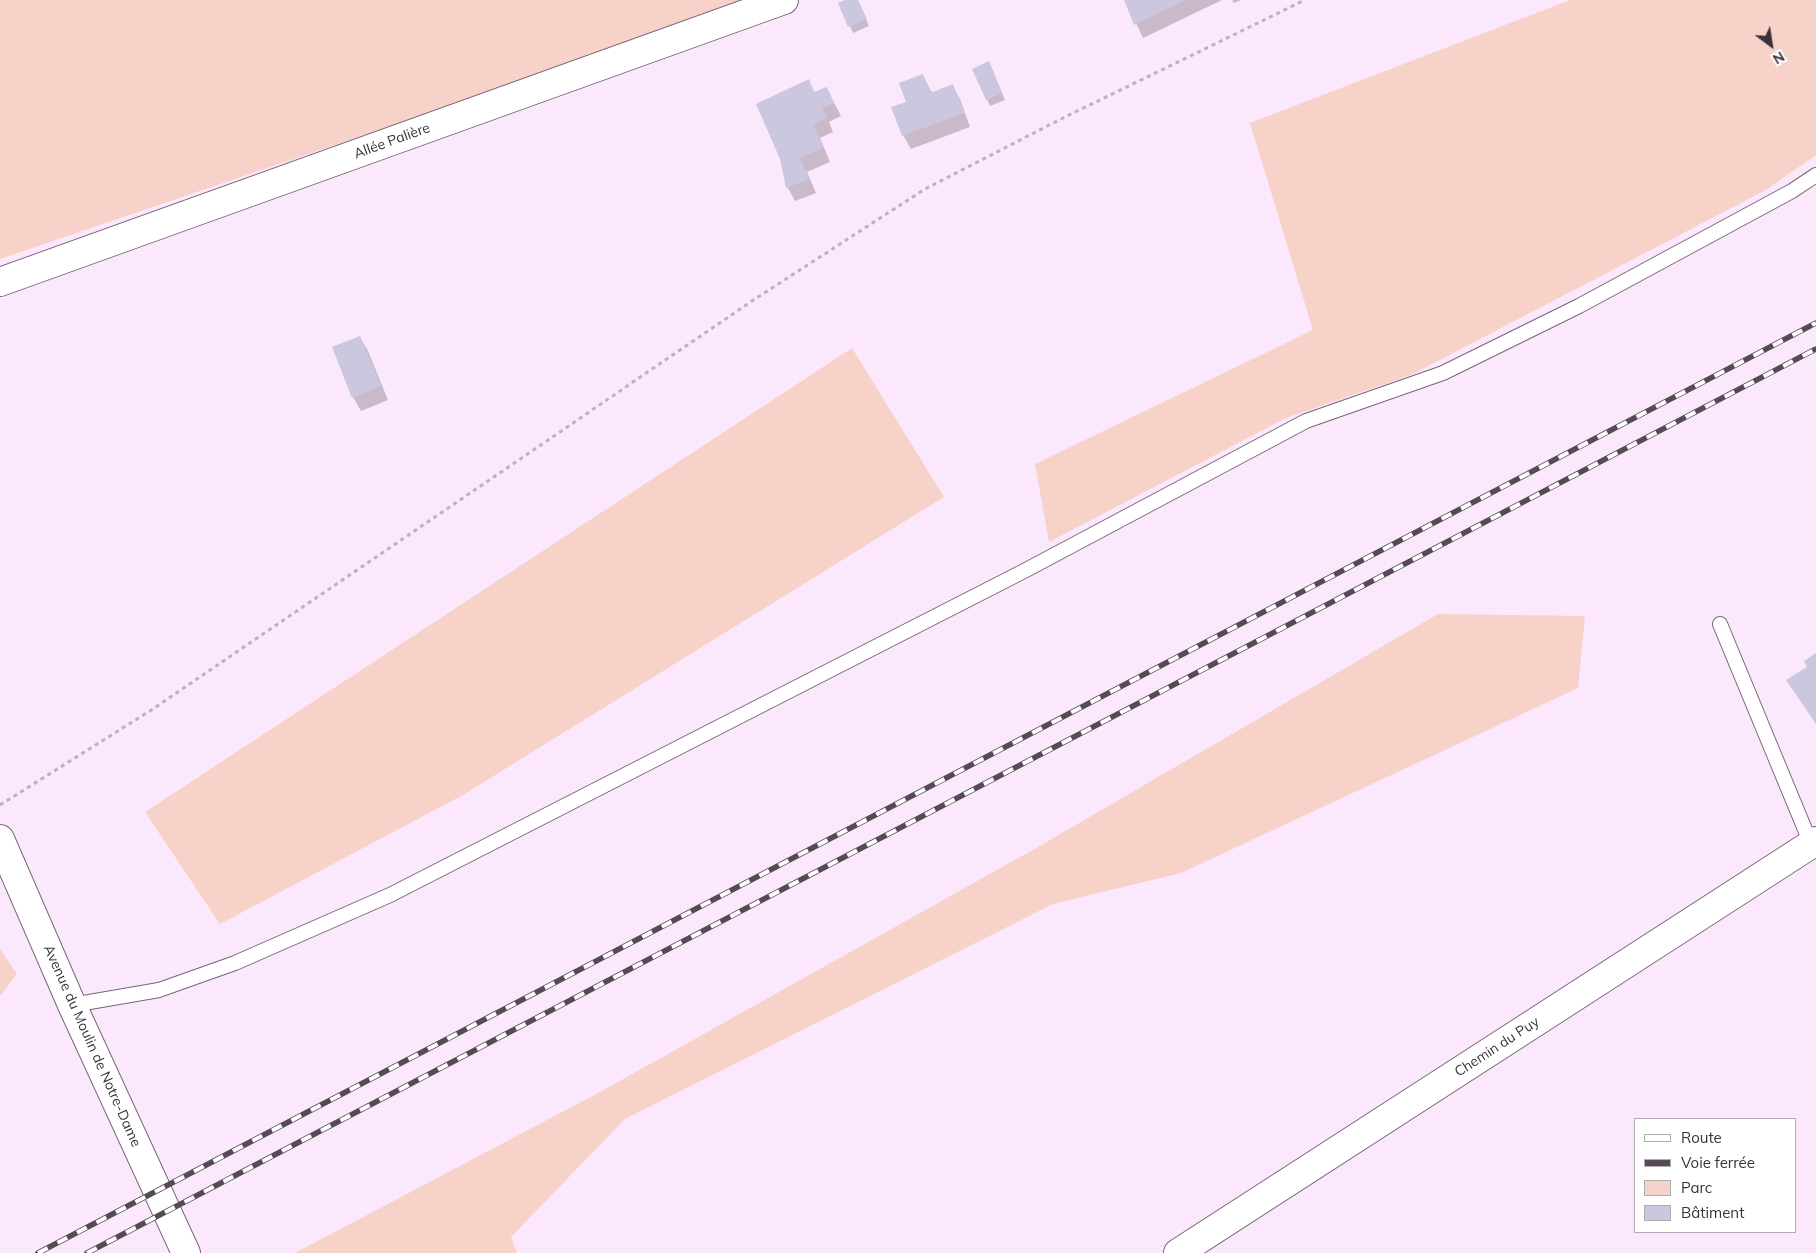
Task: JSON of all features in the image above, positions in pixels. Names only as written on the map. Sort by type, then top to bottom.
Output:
[{"type":"street","name":"Allée Palière","points":[[0,282],[784,0]]},
{"type":"street","name":"Avenue du Moulin de Notre-Dame","points":[[0,839],[72,1004],[186,1253]]},
{"type":"street","name":"Chemin du Puy","points":[[1178,1253],[1813,842]]},
{"type":"lane","points":[[72,1004],[159,990],[234,963],[390,895],[1026,570],[1306,421],[1443,373],[1579,306],[1792,191],[1816,175]]},
{"type":"lane","points":[[1720,624],[1813,842]]},
{"type":"path","points":[[0,805],[153,709],[755,299],[925,189],[1064,118],[1305,0]]},
{"type":"green space","points":[[0,0],[745,0],[623,47],[0,259]]},
{"type":"green space","points":[[1570,0],[1816,0],[1816,155],[1766,190],[1411,375],[1286,418],[1049,542],[1035,464],[1313,330],[1250,123]]},
{"type":"green space","points":[[852,348],[944,497],[463,795],[220,924],[145,812]]},
{"type":"green space","points":[[1438,614],[1585,616],[1578,688],[1181,873],[1053,904],[625,1119],[511,1237],[517,1253],[295,1253],[600,1092],[1038,847]]},
{"type":"green space","points":[[0,949],[17,974],[0,996]]},
{"type":"building","points":[[845,0],[858,0],[867,19],[848,27],[838,3]]},
{"type":"building","points":[[1124,0],[1186,0],[1134,25]]},
{"type":"building","points":[[989,61],[1002,93],[986,100],[972,69]]},
{"type":"building","points":[[923,74],[930,93],[953,84],[964,113],[902,136],[891,107],[906,102],[899,83]]},
{"type":"building","points":[[809,79],[814,92],[827,87],[834,103],[822,108],[827,118],[813,124],[823,148],[800,158],[809,179],[786,188],[780,159],[756,104]]},
{"type":"building","points":[[360,336],[381,386],[352,398],[332,347]]},
{"type":"building","points":[[1816,653],[1816,724],[1786,680],[1807,667],[1804,661]]},
{"type":"railway","points":[[38,1253],[1816,323]]},
{"type":"railway","points":[[87,1253],[1816,349]]}]
